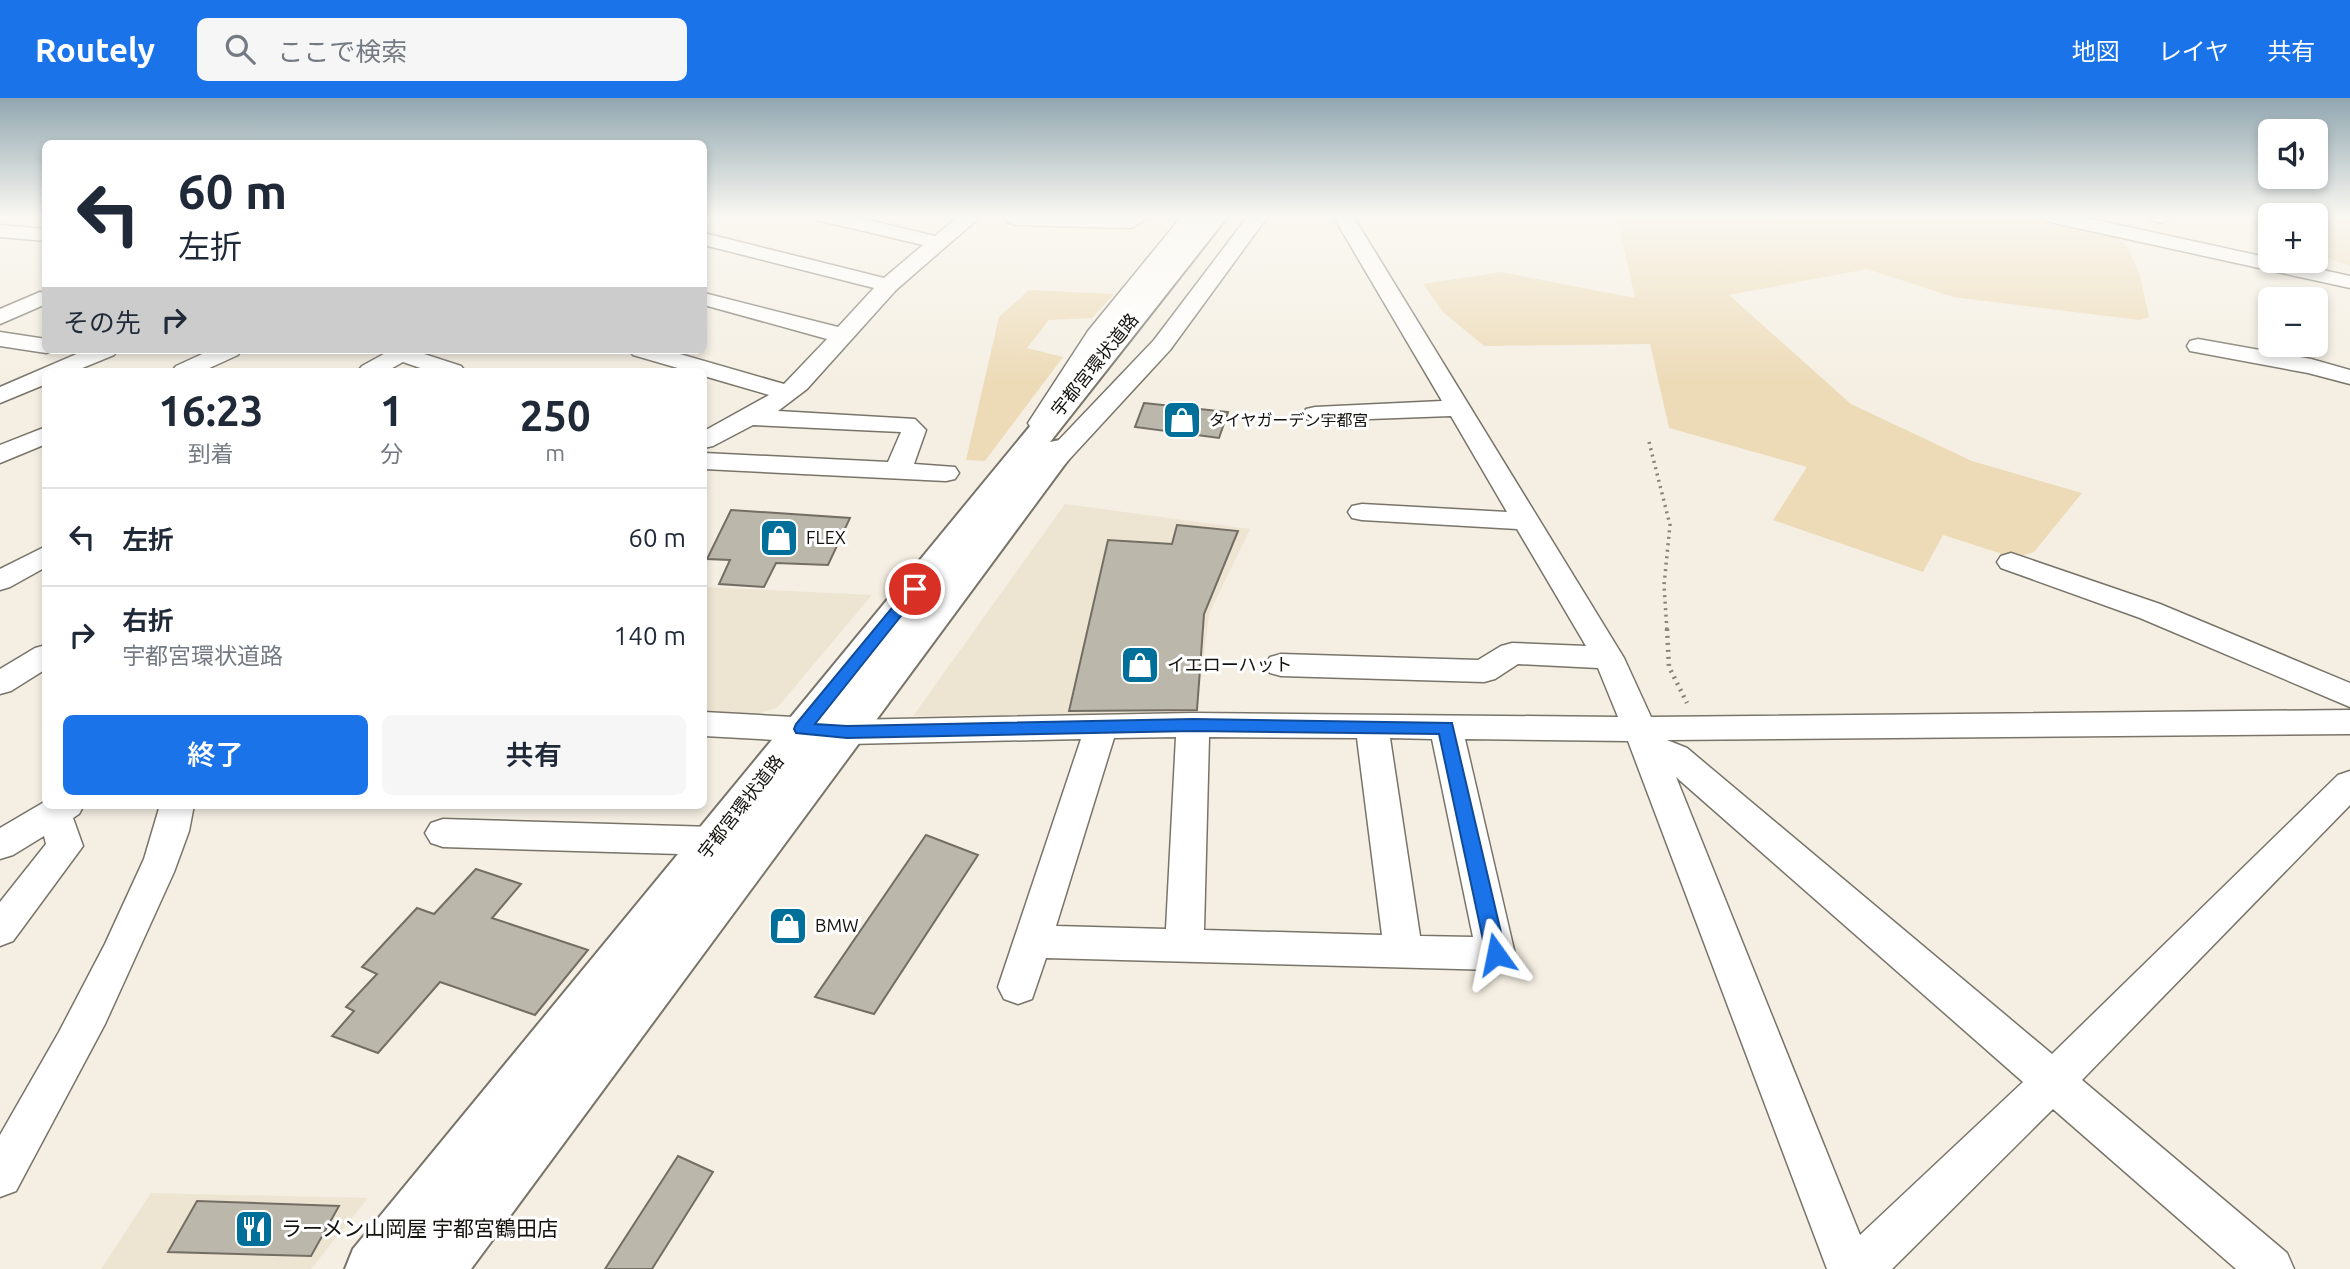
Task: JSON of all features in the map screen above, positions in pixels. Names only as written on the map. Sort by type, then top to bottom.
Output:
[{"type":"main road","name":"宇都宮環状道路","points":[[436,1269],[847,732],[1022,477],[1175,271]]},
{"type":"main road","name":"宇都宮環状道路","points":[[373,1269],[802,729],[1022,477],[1196,271]]},
{"type":"street","points":[[831,271],[888,285]]},
{"type":"street","points":[[707,439],[749,418],[788,393],[844,337],[888,285],[906,271]]},
{"type":"street","points":[[1022,477],[1096,335],[1148,271]]},
{"type":"street","points":[[1022,477],[1162,345],[1217,271]]},
{"type":"street","points":[[1376,271],[1609,658],[1644,738],[1850,1269]]},
{"type":"street","points":[[2299,271],[2350,282]]},
{"type":"street","points":[[0,293],[40,298],[0,317]]},
{"type":"street","points":[[707,300],[844,337]]},
{"type":"street","points":[[4,342],[42,346]]},
{"type":"street","points":[[2198,346],[2311,366],[2350,376]]},
{"type":"street","points":[[62,368],[96,354]]},
{"type":"street","points":[[191,368],[221,354]]},
{"type":"street","points":[[375,368],[400,354]]},
{"type":"street","points":[[409,354],[445,368]]},
{"type":"street","points":[[655,354],[703,368]]},
{"type":"street","points":[[707,369],[788,393]]},
{"type":"street","points":[[0,396],[42,377]]},
{"type":"street","points":[[1315,414],[1458,408]]},
{"type":"street","points":[[749,418],[906,424],[914,430],[898,470]]},
{"type":"street","points":[[0,455],[42,436]]},
{"type":"street","points":[[707,461],[946,473]]},
{"type":"street","points":[[1362,512],[1526,521]]},
{"type":"street","points":[[0,581],[42,557]]},
{"type":"street","points":[[2011,562],[2150,611],[2350,696]]},
{"type":"street","points":[[1281,665],[1484,671],[1512,653],[1609,658]]},
{"type":"street","points":[[0,683],[42,657]]},
{"type":"street","points":[[707,724],[847,732],[1193,725],[1446,728],[1644,738],[1700,729],[2350,722]]},
{"type":"street","points":[[1184,945],[1193,725]]},
{"type":"street","points":[[1018,987],[1101,727]]},
{"type":"street","points":[[1372,727],[1402,952]]},
{"type":"street","points":[[1032,942],[1496,954],[1446,728]]},
{"type":"street","points":[[1644,738],[1675,757],[2271,1269]]},
{"type":"street","points":[[1867,1269],[1877,1250],[2052,1082],[2350,784]]},
{"type":"street","points":[[0,845],[61,809],[65,846],[0,930]]},
{"type":"street","points":[[0,1176],[47,1099],[129,932],[153,880],[176,809]]},
{"type":"street","points":[[443,833],[714,841]]},
{"type":"path","points":[[1649,442],[1670,525],[1664,585],[1669,667],[1700,729]]},
{"type":"shaded area","points":[[1629,271],[1858,271],[1729,295],[1851,404],[1972,461],[2082,493],[2034,552],[2015,558],[1943,535],[1923,572],[1773,520],[1807,467],[1669,428],[1650,344],[1484,346],[1443,312],[1423,284],[1501,272],[1635,298]]},
{"type":"shaded area","points":[[1872,271],[2138,271],[2149,317],[2139,320],[1953,297]]},
{"type":"shaded area","points":[[1029,290],[1114,294],[1092,318],[1049,320],[1027,348],[1063,357],[985,461],[966,460],[999,317]]},
{"type":"shaded area","name":"イエローハット","points":[[1065,504],[1250,529],[1209,614],[1197,713],[913,716]]},
{"type":"shaded area","points":[[707,587],[872,595],[777,708],[752,715],[707,711]]},
{"type":"shaded area","points":[[151,1193],[368,1198],[311,1269],[101,1269]]},
{"type":"building","name":"タイヤガーデン宇都宮","points":[[1144,403],[1228,412],[1219,438],[1135,427]]},
{"type":"building","name":"FLEX","points":[[731,510],[850,518],[828,565],[776,563],[764,587],[719,584],[730,560],[707,559]]},
{"type":"building","name":"イエローハット","points":[[1177,525],[1238,531],[1204,614],[1197,710],[1069,711],[1108,540],[1172,544]]},
{"type":"building","points":[[926,835],[978,855],[874,1014],[815,997]]},
{"type":"building","points":[[476,869],[521,884],[492,918],[588,950],[535,1015],[440,982],[378,1053],[332,1036],[354,1011],[346,1007],[377,974],[362,967],[417,908],[434,914]]},
{"type":"building","points":[[678,1156],[713,1172],[652,1269],[605,1269]]},
{"type":"building","name":"ラーメン山岡屋 宇都宮鶴田店","points":[[197,1201],[339,1206],[311,1256],[168,1252]]},
{"type":"place","name":"タイヤガーデン宇都宮","points":[[1182,420]]},
{"type":"place","name":"FLEX","points":[[779,538]]},
{"type":"place","name":"イエローハット","points":[[1140,665]]},
{"type":"place","name":"BMW","points":[[788,926]]},
{"type":"place","name":"ラーメン山岡屋 宇都宮鶴田店","points":[[254,1229]]},
{"type":"route","points":[[915,589],[802,729],[847,732],[1193,725],[1446,728],[1496,954]]}]
